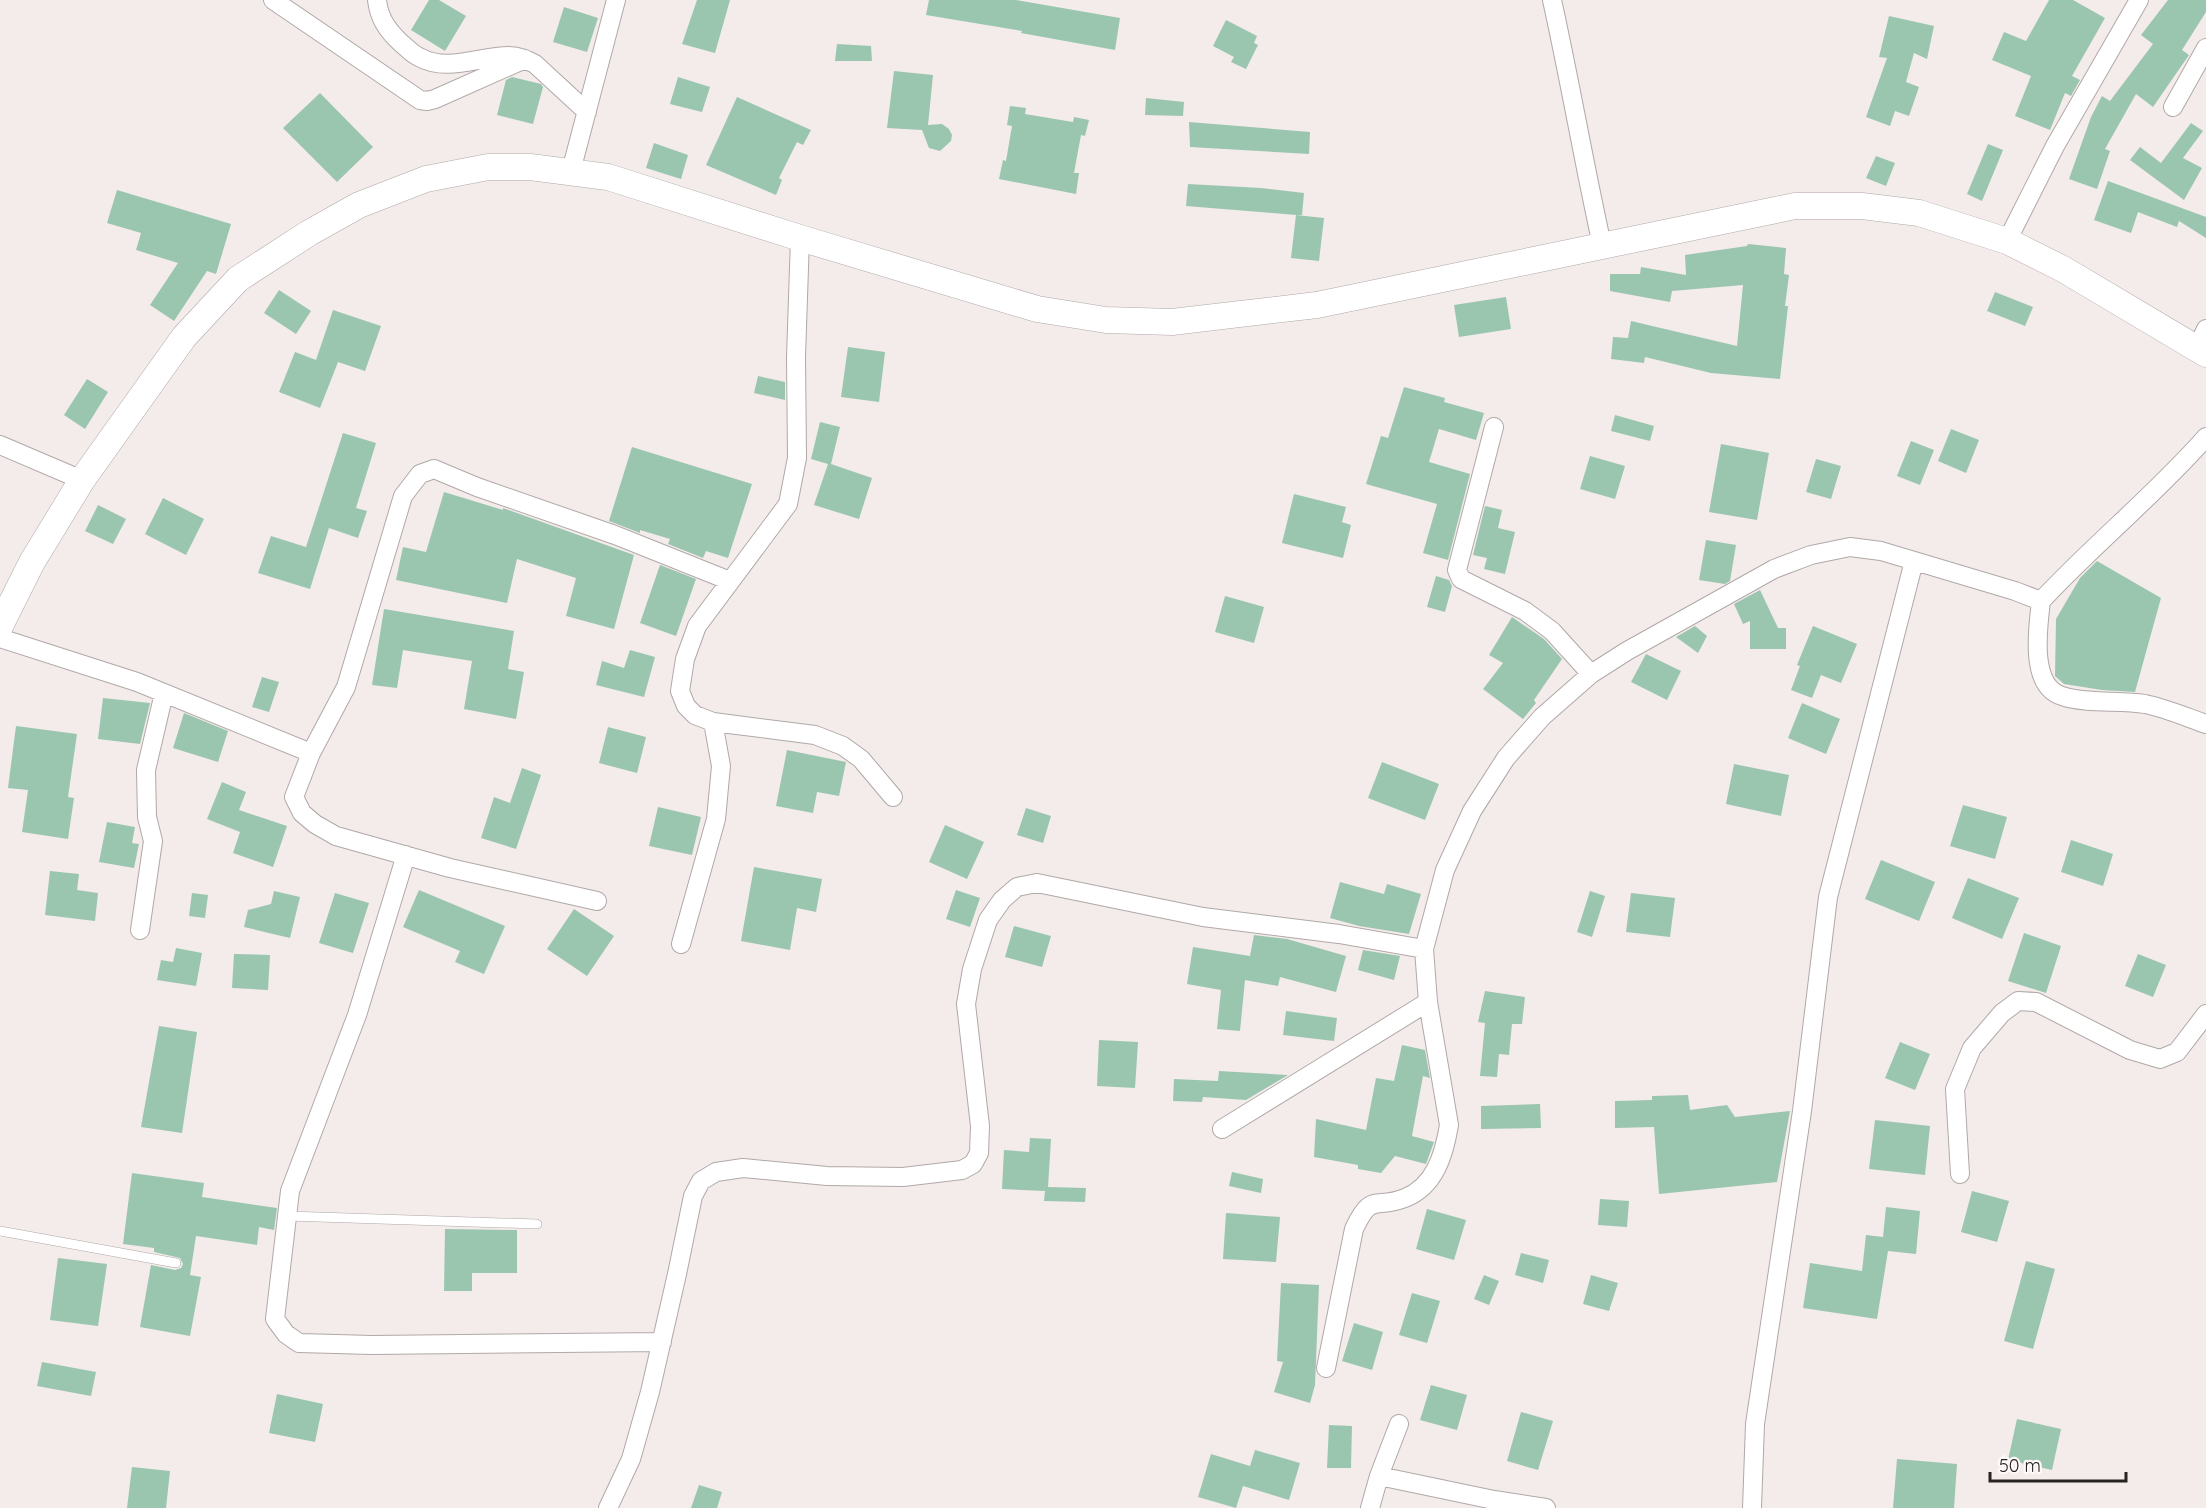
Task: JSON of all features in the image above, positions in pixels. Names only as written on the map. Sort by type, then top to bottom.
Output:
[{"type":"street","points":[[273,0],[420,100],[435,99],[525,59]]},
{"type":"street","points":[[377,0],[378,15],[393,36],[417,57],[435,64],[465,63],[510,56],[525,59],[535,64],[587,112]]},
{"type":"street","points":[[571,171],[616,0]]},
{"type":"street","points":[[1552,0],[1602,245]]},
{"type":"street","points":[[2007,241],[2060,136],[2139,0]]},
{"type":"street","points":[[2173,107],[2206,48]]},
{"type":"street","points":[[0,626],[32,562],[82,480],[184,337],[238,279],[309,233],[359,205],[426,179],[488,167],[530,167],[608,177],[800,238],[1037,309],[1106,320],[1172,322],[1317,305],[1795,206],[1862,206],[1918,213],[2007,241],[2203,344]]},
{"type":"street","points":[[800,238],[796,357],[797,458],[788,504],[697,626],[685,659],[680,691],[686,706],[695,714],[713,722],[815,735],[843,746],[861,759],[893,797]]},
{"type":"street","points":[[1494,426],[1457,570],[1458,575],[1461,579],[1525,611],[1552,630],[1591,674]]},
{"type":"street","points":[[2206,436],[2184,462],[2072,568],[2041,601],[2037,628],[2040,675],[2048,687],[2060,696],[2146,704],[2206,724]]},
{"type":"street","points":[[0,445],[82,480]]},
{"type":"street","points":[[597,901],[480,875],[336,836],[315,824],[302,813],[294,797],[311,753],[346,687],[403,496],[420,474],[434,469],[730,580]]},
{"type":"street","points":[[1326,1368],[1354,1229],[1361,1213],[1372,1203],[1403,1199],[1419,1191],[1437,1171],[1446,1143],[1449,1125],[1428,1002],[1424,948],[1445,870],[1472,811],[1506,758],[1542,717],[1591,674],[1627,651],[1749,582],[1774,569],[1811,555],[1850,548],[1881,551],[2041,601]]},
{"type":"street","points":[[1752,1508],[1755,1424],[1802,1111],[1828,897],[1914,561]]},
{"type":"street","points":[[0,638],[137,682],[311,753]]},
{"type":"street","points":[[140,930],[153,842],[147,818],[146,770],[164,693]]},
{"type":"street","points":[[681,944],[716,819],[721,766],[713,722]]},
{"type":"street","points":[[406,855],[357,1015],[290,1191],[275,1319],[286,1334],[299,1343],[372,1345],[662,1342]]},
{"type":"street","points":[[608,1508],[631,1459],[662,1342],[693,1196],[701,1181],[716,1172],[743,1168],[827,1176],[903,1177],[962,1170],[973,1164],[979,1154],[980,1126],[966,1004],[972,969],[988,920],[1002,900],[1017,887],[1037,883],[1203,917],[1339,934],[1424,948]]},
{"type":"street","points":[[1960,1174],[1955,1089],[1972,1048],[2002,1013],[2018,1001],[2036,1002],[2130,1050],[2160,1059],[2177,1052],[2206,1014]]},
{"type":"street","points":[[1222,1129],[1428,1002]]},
{"type":"street","points":[[1370,1508],[1379,1476],[1400,1424]]},
{"type":"street","points":[[1379,1476],[1494,1500],[1546,1508]]},
{"type":"lane","points":[[287,1216],[537,1224]]},
{"type":"lane","points":[[0,1231],[176,1263]]},
{"type":"building","points":[[429,0],[439,0],[466,16],[445,51],[411,30]]},
{"type":"building","points":[[697,0],[730,0],[715,53],[682,44]]},
{"type":"building","points":[[929,0],[1016,0],[1120,18],[1115,50],[926,15]]},
{"type":"building","points":[[2049,0],[2073,0],[2105,18],[2072,76],[2080,80],[2071,96],[2065,93],[2050,130],[2015,116],[2031,76],[1992,60],[2004,32],[2026,41]]},
{"type":"building","points":[[2168,0],[2206,0],[2206,12],[2182,50],[2189,55],[2153,107],[2136,94],[2105,149],[2110,151],[2097,189],[2069,179],[2091,117],[2102,96],[2110,101],[2153,44],[2141,35]]},
{"type":"building","points":[[564,7],[598,18],[587,52],[553,42]]},
{"type":"building","points":[[1889,16],[1934,26],[1927,59],[1914,53],[1906,82],[1919,87],[1909,116],[1895,111],[1890,126],[1866,117],[1887,58],[1879,57]]},
{"type":"building","points":[[1226,20],[1257,36],[1254,43],[1258,45],[1246,69],[1231,62],[1234,57],[1213,46]]},
{"type":"building","points":[[837,44],[871,46],[872,61],[835,61]]},
{"type":"building","points":[[894,71],[933,75],[928,125],[942,124],[949,129],[952,135],[951,141],[940,151],[929,148],[922,130],[887,128]]},
{"type":"building","points":[[512,77],[541,84],[543,87],[533,124],[497,115],[506,80]]},
{"type":"building","points":[[678,77],[710,87],[702,112],[670,104]]},
{"type":"building","points":[[320,93],[373,147],[337,182],[283,128]]},
{"type":"building","points":[[737,97],[811,130],[803,145],[797,142],[779,178],[782,180],[776,195],[706,165]]},
{"type":"building","points":[[1146,98],[1184,102],[1183,116],[1145,115]]},
{"type":"building","points":[[1010,106],[1026,108],[1025,114],[1073,122],[1074,117],[1089,120],[1085,136],[1081,135],[1074,173],[1079,173],[1076,194],[999,179],[1003,160],[1006,161],[1012,126],[1007,125]]},
{"type":"building","points":[[1189,122],[1310,132],[1309,154],[1190,147]]},
{"type":"building","points":[[2191,123],[2203,131],[2183,158],[2202,168],[2184,200],[2130,160],[2140,147],[2161,163]]},
{"type":"building","points":[[654,143],[688,155],[681,179],[646,168]]},
{"type":"building","points":[[1988,144],[2003,150],[1982,201],[1967,194]]},
{"type":"building","points":[[1876,156],[1895,163],[1886,186],[1866,178]]},
{"type":"building","points":[[2108,181],[2206,217],[2206,238],[2179,221],[2177,227],[2138,212],[2131,233],[2094,220]]},
{"type":"building","points":[[1188,184],[1304,193],[1302,215],[1186,206]]},
{"type":"building","points":[[117,190],[231,224],[216,274],[207,271],[174,321],[150,305],[178,263],[136,250],[141,233],[107,223]]},
{"type":"building","points":[[1296,215],[1324,218],[1319,261],[1291,258]]},
{"type":"building","points":[[1748,244],[1786,248],[1784,274],[1789,275],[1785,306],[1788,306],[1780,379],[1711,373],[1645,357],[1644,363],[1611,359],[1613,337],[1628,338],[1631,321],[1737,346],[1743,285],[1672,291],[1670,302],[1610,291],[1610,274],[1640,274],[1641,267],[1686,275],[1685,255]]},
{"type":"building","points":[[279,290],[311,311],[296,334],[264,313]]},
{"type":"building","points":[[1995,292],[2033,307],[2025,326],[1987,311]]},
{"type":"building","points":[[1506,297],[1511,329],[1459,337],[1454,305]]},
{"type":"building","points":[[333,310],[381,326],[365,371],[338,362],[320,408],[279,392],[295,352],[316,360]]},
{"type":"building","points":[[848,347],[885,352],[879,402],[841,397]]},
{"type":"building","points":[[758,376],[785,382],[785,400],[754,393]]},
{"type":"building","points":[[87,379],[108,392],[85,429],[64,415]]},
{"type":"building","points":[[1404,387],[1445,398],[1444,402],[1484,413],[1476,440],[1439,429],[1429,462],[1470,474],[1448,560],[1423,553],[1437,504],[1366,484],[1381,436],[1388,438]]},
{"type":"building","points":[[1615,415],[1654,426],[1650,441],[1611,431]]},
{"type":"building","points":[[820,422],[840,427],[831,464],[872,478],[859,519],[814,505],[828,464],[811,459]]},
{"type":"building","points":[[1951,429],[1979,440],[1966,473],[1938,461]]},
{"type":"building","points":[[343,433],[376,443],[356,508],[367,511],[358,538],[329,528],[310,589],[258,573],[271,536],[306,547]]},
{"type":"building","points":[[1911,441],[1934,450],[1920,485],[1897,476]]},
{"type":"building","points":[[1721,444],[1769,453],[1757,520],[1709,512]]},
{"type":"building","points":[[632,447],[752,484],[728,558],[706,551],[703,558],[668,544],[670,539],[640,530],[640,533],[609,521]]},
{"type":"building","points":[[1590,456],[1625,466],[1615,499],[1580,489]]},
{"type":"building","points":[[1816,459],[1841,466],[1831,499],[1806,492]]},
{"type":"building","points":[[444,492],[503,510],[503,508],[634,555],[614,629],[566,616],[576,578],[517,559],[507,603],[396,580],[403,547],[426,552]]},
{"type":"building","points":[[1294,494],[1346,507],[1342,522],[1351,525],[1343,558],[1282,543]]},
{"type":"building","points":[[163,498],[204,519],[186,555],[145,534]]},
{"type":"building","points":[[98,505],[126,519],[113,544],[85,531]]},
{"type":"building","points":[[1485,506],[1502,510],[1498,528],[1515,532],[1505,574],[1484,569],[1487,558],[1473,555]]},
{"type":"building","points":[[1706,540],[1736,545],[1730,581],[1725,584],[1699,580]]},
{"type":"building","points":[[2097,561],[2161,598],[2135,692],[2064,684],[2055,676],[2056,619],[2080,578]]},
{"type":"building","points":[[660,565],[696,579],[676,636],[640,623]]},
{"type":"building","points":[[1436,576],[1449,580],[1452,586],[1445,612],[1427,607]]},
{"type":"building","points":[[1760,590],[1778,628],[1786,628],[1786,649],[1750,649],[1750,621],[1743,624],[1734,604]]},
{"type":"building","points":[[1225,596],[1264,607],[1254,643],[1215,632]]},
{"type":"building","points":[[384,609],[514,631],[508,669],[524,672],[516,719],[464,709],[472,661],[403,650],[397,688],[372,685]]},
{"type":"building","points":[[1512,617],[1544,639],[1562,659],[1534,700],[1536,703],[1523,719],[1483,689],[1503,663],[1489,655]]},
{"type":"building","points":[[1695,626],[1707,636],[1698,653],[1676,637]]},
{"type":"building","points":[[1813,626],[1857,644],[1841,683],[1821,675],[1812,698],[1791,690],[1800,666],[1797,665]]},
{"type":"building","points":[[630,650],[655,657],[644,697],[596,685],[602,661],[624,668]]},
{"type":"building","points":[[1646,654],[1681,671],[1667,700],[1631,682]]},
{"type":"building","points":[[262,677],[279,682],[269,712],[252,707]]},
{"type":"building","points":[[103,698],[150,703],[140,744],[98,739]]},
{"type":"building","points":[[1802,703],[1840,719],[1826,754],[1788,738]]},
{"type":"building","points":[[184,713],[228,731],[218,762],[173,748]]},
{"type":"building","points":[[16,726],[77,734],[68,797],[74,798],[68,839],[22,832],[28,790],[8,788]]},
{"type":"building","points":[[608,727],[646,737],[637,773],[599,763]]},
{"type":"building","points":[[787,750],[846,762],[839,796],[817,792],[813,813],[776,806]]},
{"type":"building","points":[[1382,762],[1439,784],[1425,820],[1368,798]]},
{"type":"building","points":[[1734,764],[1789,775],[1781,816],[1726,804]]},
{"type":"building","points":[[522,768],[541,775],[516,849],[481,838],[494,797],[510,803]]},
{"type":"building","points":[[222,782],[246,792],[239,810],[287,826],[273,867],[233,853],[240,832],[207,819]]},
{"type":"building","points":[[1963,805],[2007,817],[1995,859],[1950,846]]},
{"type":"building","points":[[658,807],[701,817],[692,855],[649,846]]},
{"type":"building","points":[[1026,808],[1051,816],[1043,843],[1017,835]]},
{"type":"building","points":[[107,822],[135,827],[132,843],[139,844],[134,868],[99,862]]},
{"type":"building","points":[[945,825],[984,842],[967,879],[929,862]]},
{"type":"building","points":[[2071,840],[2113,854],[2103,886],[2061,872]]},
{"type":"building","points":[[1881,860],[1935,882],[1919,921],[1865,899]]},
{"type":"building","points":[[754,867],[822,879],[816,912],[797,908],[790,950],[741,941]]},
{"type":"building","points":[[50,871],[79,874],[77,890],[98,893],[95,921],[45,915]]},
{"type":"building","points":[[1968,878],[2019,898],[2002,939],[1952,918]]},
{"type":"building","points":[[1340,882],[1384,894],[1387,884],[1421,894],[1409,934],[1359,926],[1330,918]]},
{"type":"building","points":[[419,890],[505,926],[484,974],[455,962],[460,951],[403,927]]},
{"type":"building","points":[[956,890],[980,898],[970,927],[946,919]]},
{"type":"building","points":[[274,891],[300,897],[290,938],[244,927],[248,910],[271,904]]},
{"type":"building","points":[[1590,891],[1605,896],[1592,937],[1577,932]]},
{"type":"building","points":[[192,893],[208,895],[205,918],[189,916]]},
{"type":"building","points":[[335,893],[369,903],[353,953],[319,943]]},
{"type":"building","points":[[1631,893],[1675,898],[1670,937],[1626,932]]},
{"type":"building","points":[[574,909],[614,936],[587,976],[547,949]]},
{"type":"building","points":[[1014,926],[1051,936],[1042,967],[1005,957]]},
{"type":"building","points":[[2024,933],[2061,946],[2046,993],[2008,981]]},
{"type":"building","points":[[1254,935],[1287,939],[1346,956],[1336,992],[1280,977],[1278,986],[1245,980],[1240,1031],[1217,1029],[1221,990],[1187,984],[1193,947],[1250,956]]},
{"type":"building","points":[[176,948],[202,953],[196,986],[157,980],[161,960],[173,962]]},
{"type":"building","points":[[1363,950],[1400,956],[1394,980],[1358,970]]},
{"type":"building","points":[[234,954],[270,955],[268,990],[232,988]]},
{"type":"building","points":[[2138,954],[2166,965],[2153,997],[2125,986]]},
{"type":"building","points":[[1485,991],[1525,997],[1522,1024],[1512,1024],[1509,1055],[1499,1054],[1497,1077],[1480,1076],[1485,1023],[1478,1022]]},
{"type":"building","points":[[1286,1011],[1337,1018],[1334,1041],[1283,1035]]},
{"type":"building","points":[[159,1026],[197,1032],[182,1133],[141,1127]]},
{"type":"building","points":[[1099,1040],[1138,1042],[1135,1088],[1097,1086]]},
{"type":"building","points":[[1900,1042],[1930,1054],[1915,1090],[1885,1078]]},
{"type":"building","points":[[1402,1045],[1425,1050],[1430,1078],[1423,1076],[1412,1136],[1434,1142],[1426,1164],[1395,1156],[1381,1173],[1358,1169],[1358,1165],[1314,1157],[1316,1119],[1366,1130],[1376,1078],[1394,1081]]},
{"type":"building","points":[[1219,1071],[1288,1075],[1246,1100],[1203,1097],[1202,1102],[1173,1101],[1174,1079],[1218,1081]]},
{"type":"building","points":[[1688,1095],[1690,1110],[1727,1105],[1735,1117],[1790,1111],[1777,1182],[1659,1194],[1654,1127],[1615,1128],[1615,1101],[1652,1100],[1652,1096]]},
{"type":"building","points":[[1540,1104],[1541,1128],[1481,1129],[1481,1106]]},
{"type":"building","points":[[1875,1120],[1930,1126],[1925,1175],[1869,1169]]},
{"type":"building","points":[[1030,1138],[1051,1139],[1048,1187],[1086,1188],[1085,1202],[1044,1201],[1045,1191],[1002,1189],[1004,1150],[1029,1152]]},
{"type":"building","points":[[1232,1172],[1263,1179],[1261,1193],[1229,1186]]},
{"type":"building","points":[[132,1173],[204,1183],[202,1197],[277,1208],[274,1230],[259,1227],[257,1245],[196,1236],[190,1275],[201,1277],[190,1336],[140,1327],[151,1265],[175,1270],[181,1268],[183,1264],[180,1258],[154,1252],[154,1248],[123,1244]]},
{"type":"building","points":[[1972,1191],[2009,1201],[1997,1242],[1961,1232]]},
{"type":"building","points":[[1600,1199],[1629,1201],[1627,1227],[1598,1225]]},
{"type":"building","points":[[1886,1207],[1920,1211],[1916,1254],[1888,1251],[1877,1319],[1803,1308],[1810,1263],[1862,1271],[1866,1235],[1883,1237]]},
{"type":"building","points":[[1427,1209],[1466,1220],[1454,1260],[1416,1249]]},
{"type":"building","points":[[1226,1213],[1280,1217],[1276,1262],[1223,1259]]},
{"type":"building","points":[[445,1229],[517,1230],[517,1273],[472,1273],[472,1291],[444,1291]]},
{"type":"building","points":[[1521,1253],[1549,1260],[1543,1283],[1515,1275]]},
{"type":"building","points":[[58,1258],[107,1264],[98,1326],[50,1320]]},
{"type":"building","points":[[2026,1261],[2055,1269],[2033,1349],[2004,1341]]},
{"type":"building","points":[[1484,1275],[1499,1281],[1489,1305],[1474,1299]]},
{"type":"building","points":[[1591,1275],[1618,1283],[1609,1311],[1583,1304]]},
{"type":"building","points":[[1281,1283],[1319,1285],[1315,1385],[1310,1403],[1274,1392],[1283,1362],[1277,1361]]},
{"type":"building","points":[[1412,1293],[1440,1301],[1427,1343],[1399,1335]]},
{"type":"building","points":[[1354,1323],[1383,1332],[1372,1370],[1342,1361]]},
{"type":"building","points":[[42,1362],[96,1372],[91,1396],[37,1386]]},
{"type":"building","points":[[1431,1385],[1467,1395],[1457,1430],[1420,1420]]},
{"type":"building","points":[[277,1394],[323,1404],[315,1442],[269,1433]]},
{"type":"building","points":[[1521,1412],[1553,1421],[1538,1470],[1507,1461]]},
{"type":"building","points":[[2017,1419],[2061,1429],[2052,1470],[2008,1460]]},
{"type":"building","points":[[1329,1425],[1352,1426],[1351,1468],[1327,1468]]},
{"type":"building","points":[[1255,1450],[1300,1463],[1289,1500],[1243,1486],[1236,1508],[1198,1497],[1211,1454],[1250,1466]]},
{"type":"building","points":[[1897,1459],[1957,1464],[1954,1508],[1893,1508]]},
{"type":"building","points":[[132,1467],[170,1471],[166,1508],[127,1508]]},
{"type":"building","points":[[699,1485],[722,1492],[717,1508],[691,1508]]}]
